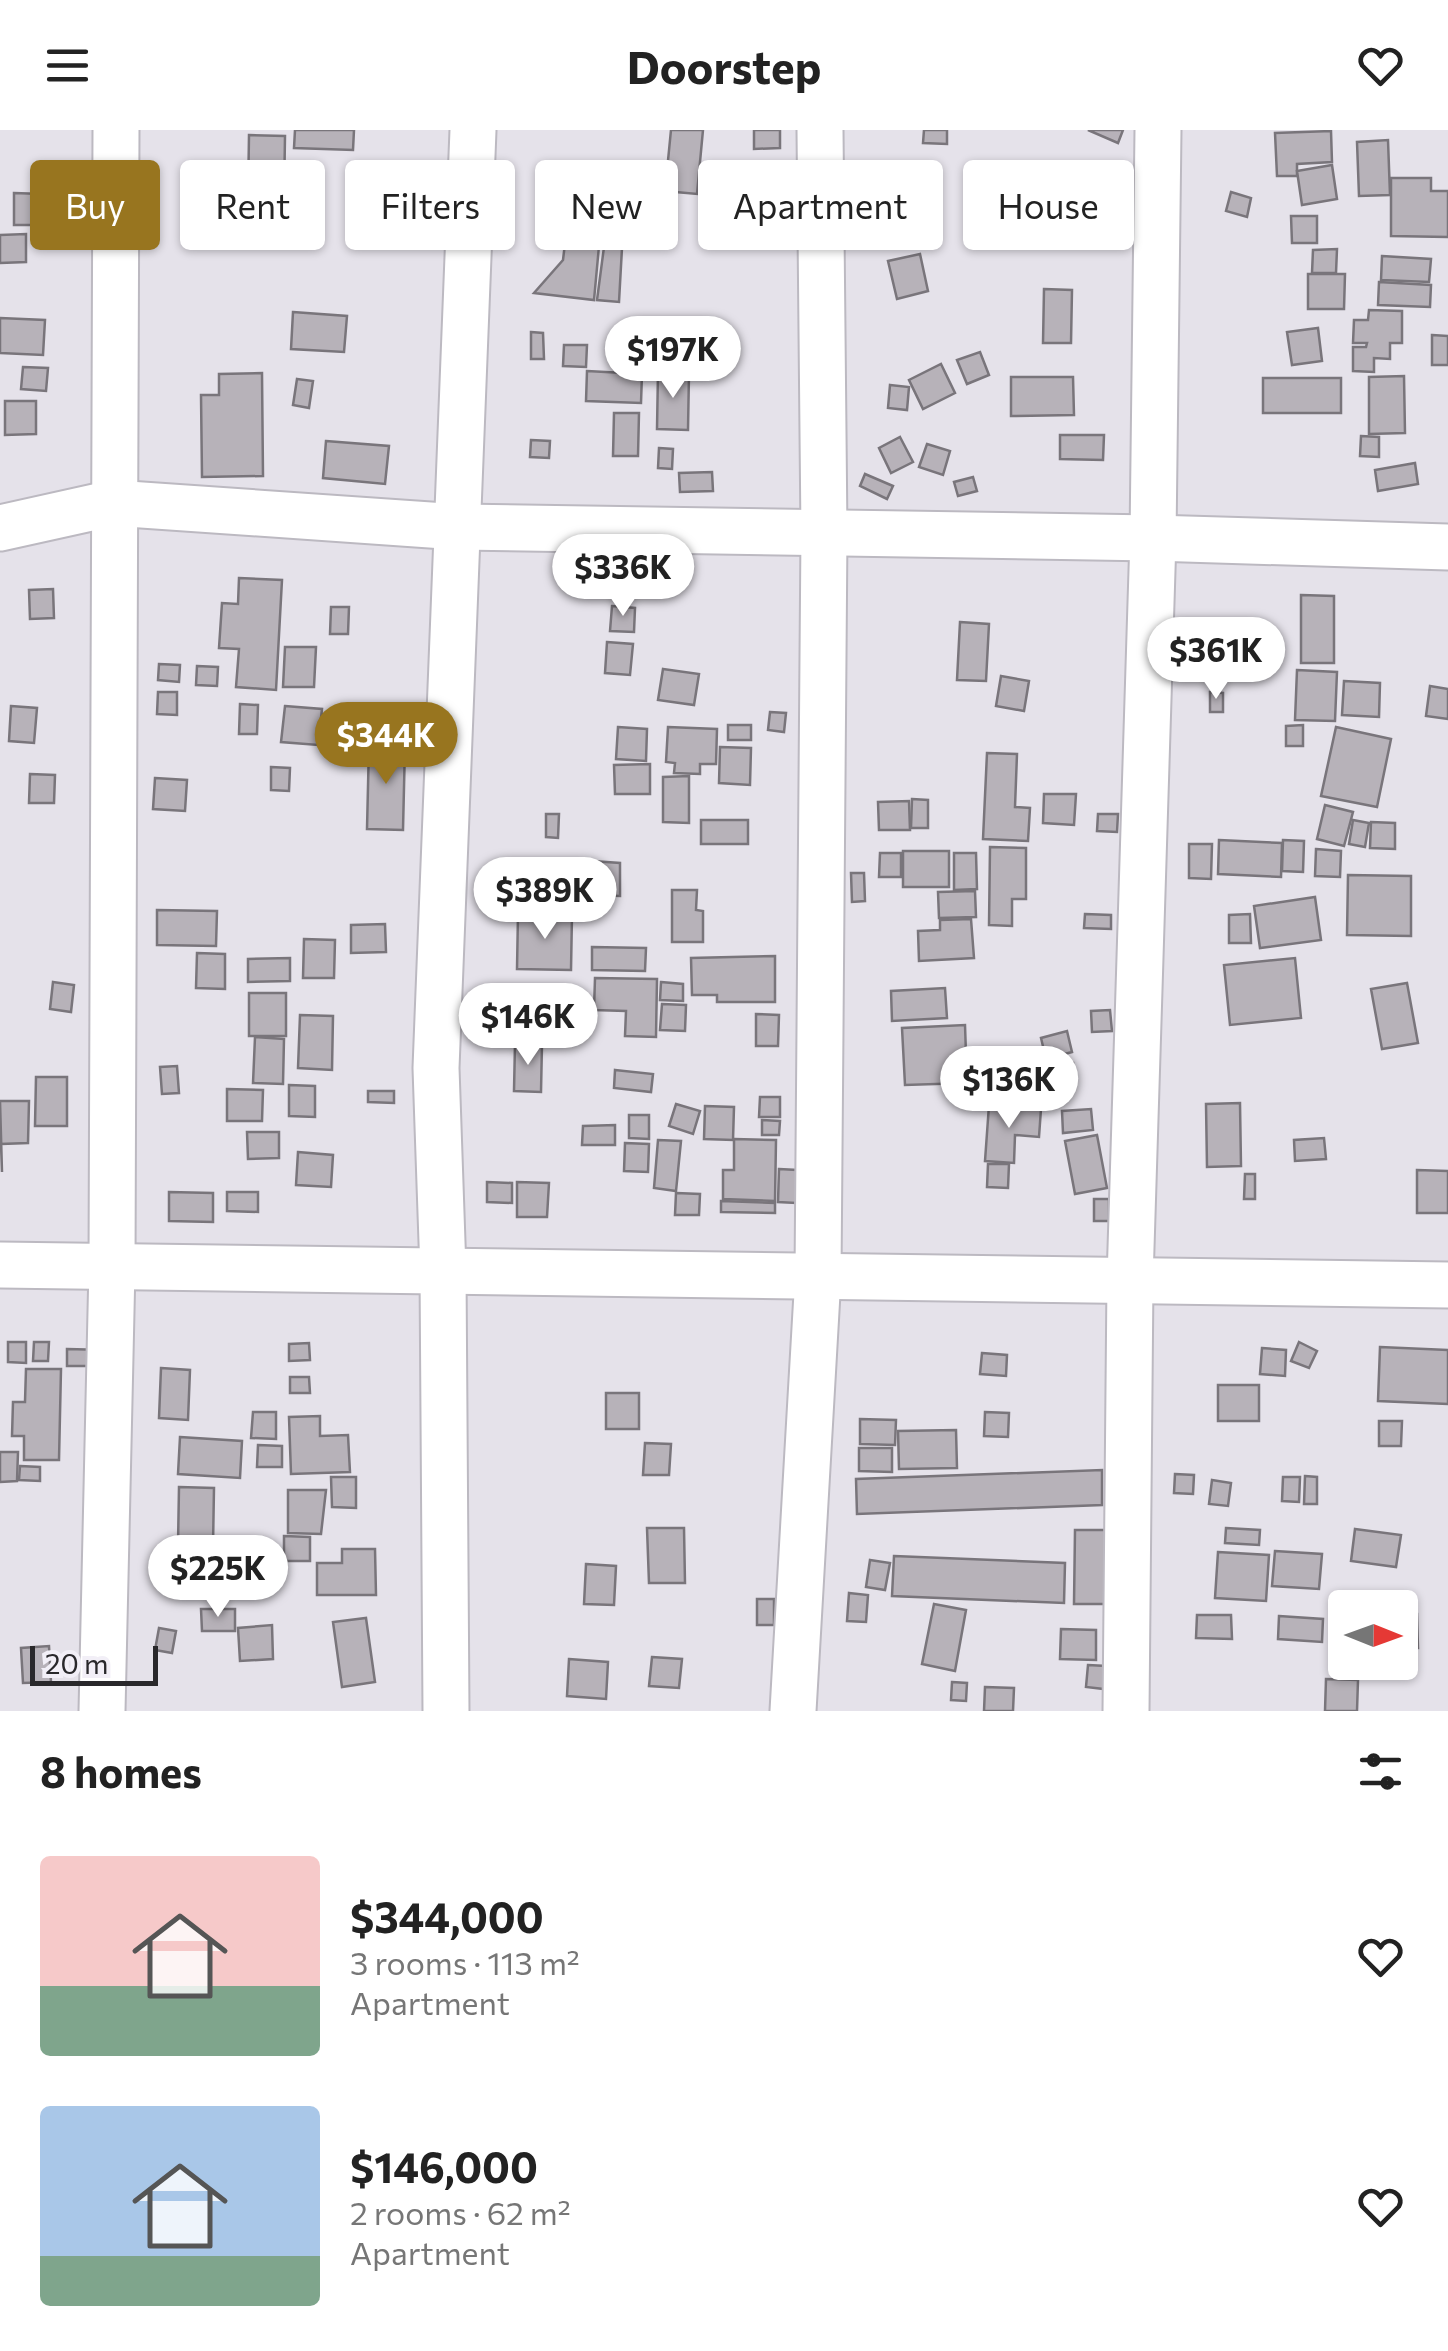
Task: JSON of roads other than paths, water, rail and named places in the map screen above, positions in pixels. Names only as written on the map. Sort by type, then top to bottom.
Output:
[{"type":"street","points":[[102,1711],[112,1267],[116,130]]},
{"type":"street","points":[[446,1711],[436,1068],[473,130]]},
{"type":"street","points":[[793,1711],[818,1276],[824,533],[820,130]]},
{"type":"street","points":[[1126,1711],[1130,1280],[1153,538],[1158,130]]},
{"type":"street","points":[[0,528],[113,503],[459,527],[1153,538],[1448,548]]},
{"type":"street","points":[[0,1265],[1448,1284]]}]
